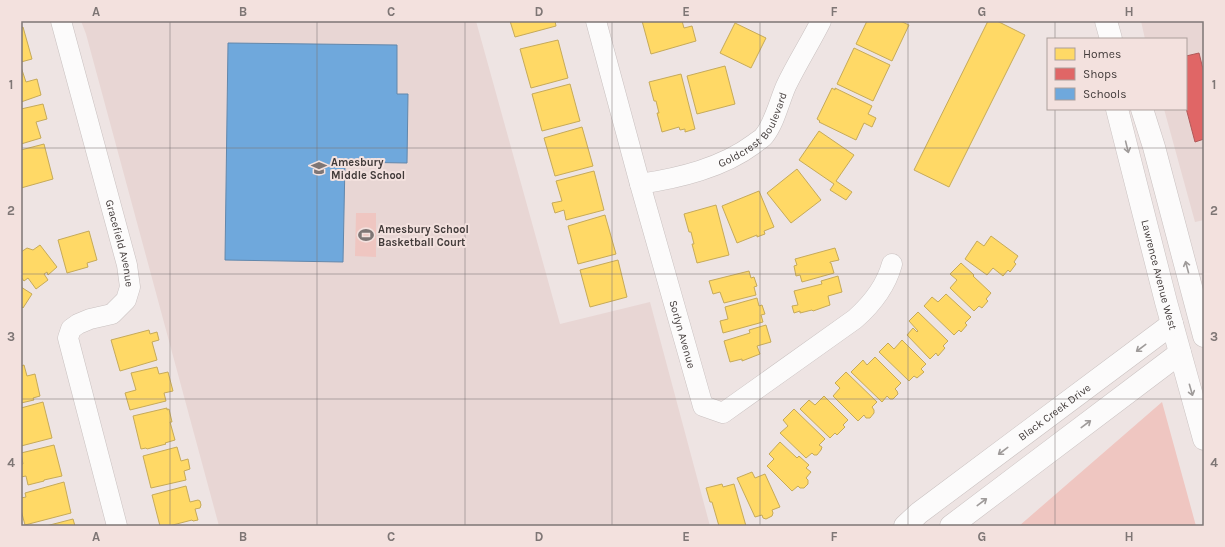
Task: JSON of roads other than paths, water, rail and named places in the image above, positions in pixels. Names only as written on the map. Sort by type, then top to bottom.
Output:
[{"type":"main road","points":[[1106,21],[1111,38]]},
{"type":"main road","name":"Lawrence Avenue West","points":[[1118,110],[1172,324],[1204,439]]},
{"type":"main road","points":[[951,526],[1204,335],[1200,302],[1142,110]]},
{"type":"main road","name":"Black Creek Drive","points":[[905,526],[920,513],[1200,302]]},
{"type":"street","name":"Gracefield Avenue","points":[[61,21],[127,265],[130,287],[126,300],[112,314],[90,319],[78,324],[72,329],[68,338],[73,362],[117,526]]},
{"type":"street","name":"Sorlyn Avenue","points":[[596,21],[702,406],[723,413],[861,314],[880,291],[892,264]]},
{"type":"street","name":"Goldcrest Boulevard","points":[[640,184],[668,179],[714,165],[746,150],[764,136],[774,118],[786,87],[799,60],[821,21]]},
{"type":"place","name":"Amesbury Middle School","points":[[319,168]]},
{"type":"place","name":"Amesbury School Basketball Court","points":[[366,235]]}]
